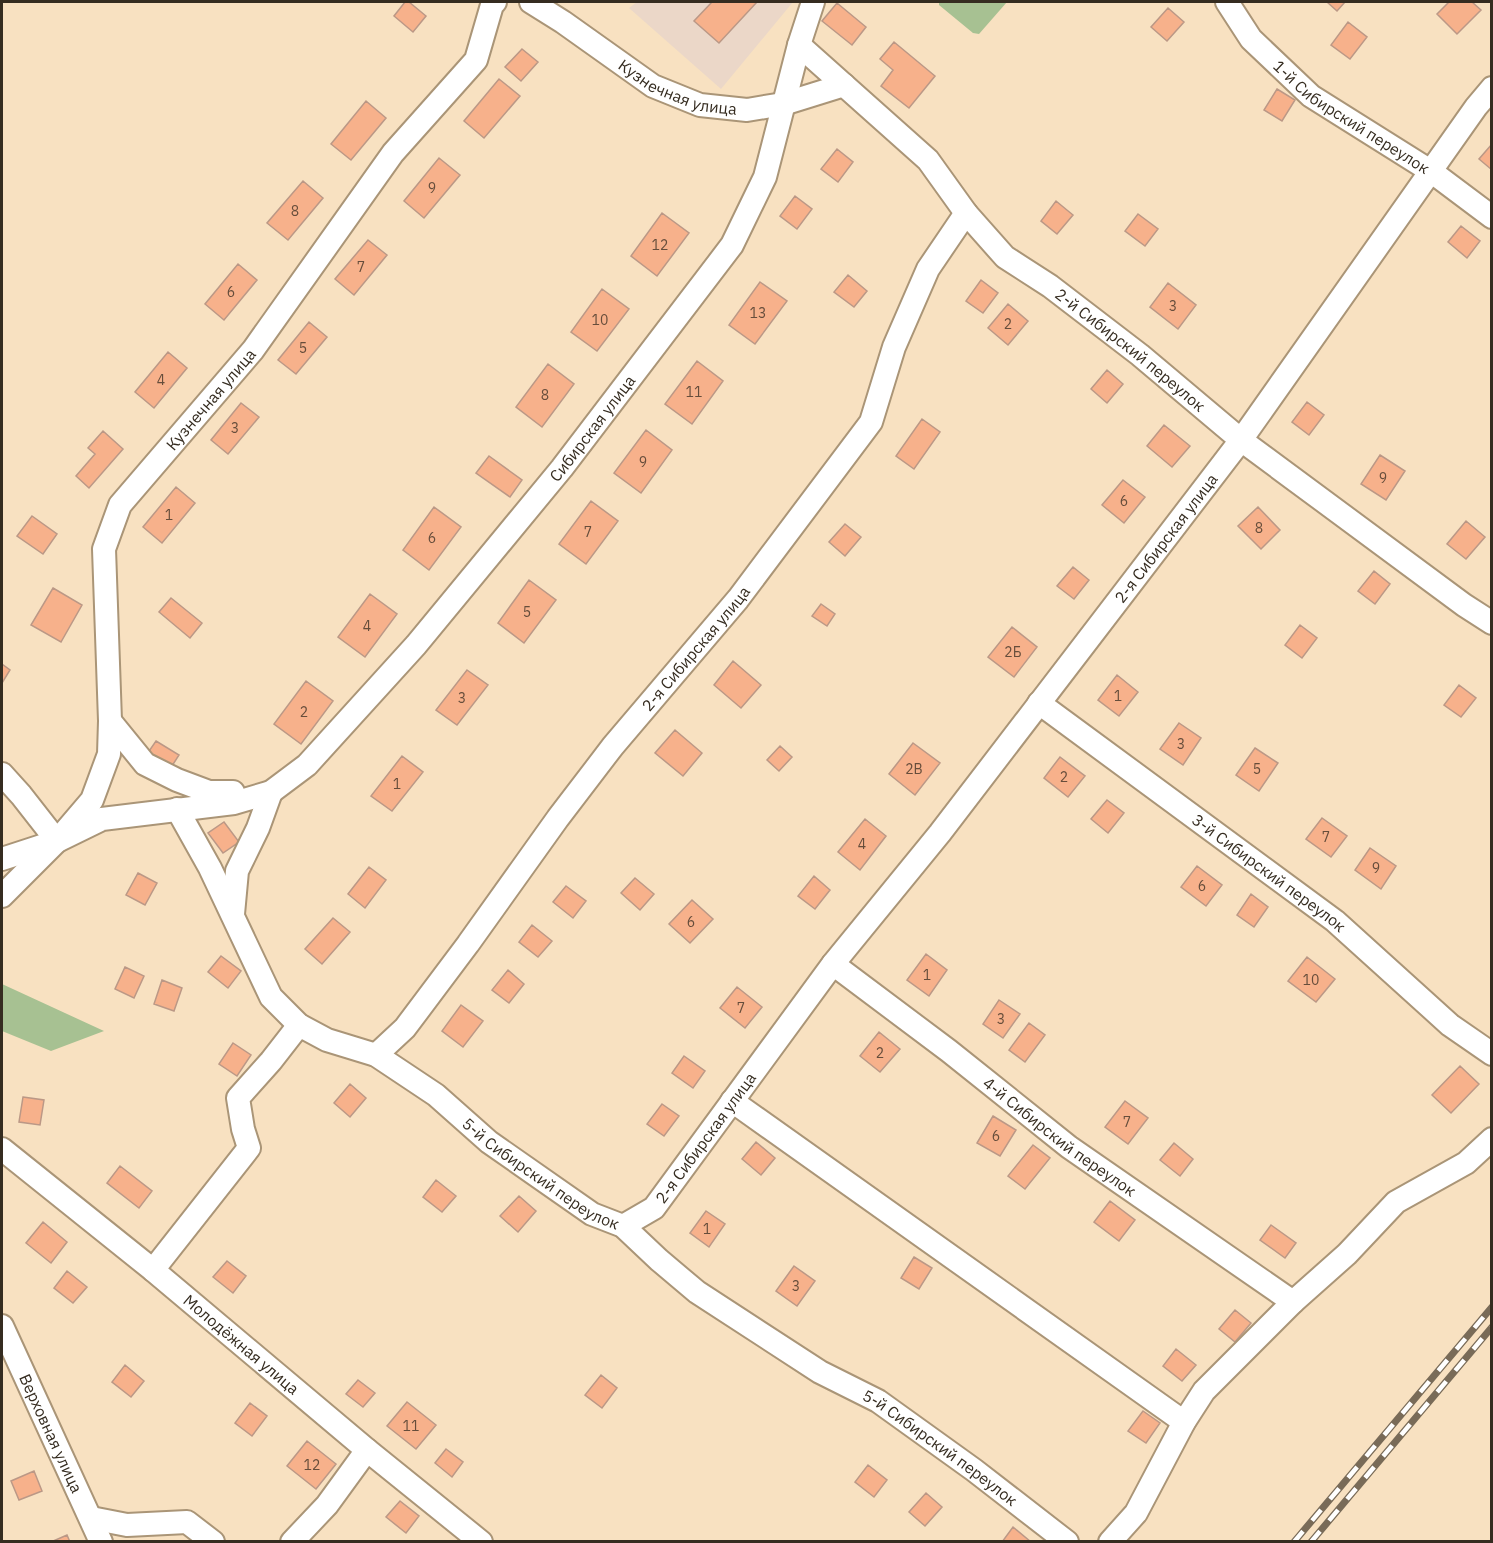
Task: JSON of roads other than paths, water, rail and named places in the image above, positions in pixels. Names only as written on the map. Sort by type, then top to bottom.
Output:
[{"type":"street","name":"Кузнечная улица","points":[[531,2],[563,21],[653,86],[700,105],[747,110],[783,104],[844,85]]},
{"type":"street","name":"Сибирская улица","points":[[271,792],[307,765],[416,645],[562,468],[732,245],[765,177],[799,45],[813,2]]},
{"type":"street","name":"1-й Сибирский переулок","points":[[1227,2],[1251,39],[1311,96],[1432,172],[1491,217]]},
{"type":"street","name":"Кузнечная улица","points":[[57,841],[92,800],[109,754],[110,721],[104,549],[120,505],[254,350],[393,153],[476,60],[492,3]]},
{"type":"street","name":"2-й Сибирский переулок","points":[[799,45],[928,160],[966,213],[1005,257],[1050,286],[1140,355],[1241,440],[1491,623]]},
{"type":"street","name":"2-я Сибирская улица","points":[[622,1226],[654,1209],[833,964],[940,833],[1241,440],[1491,88]]},
{"type":"street","name":"2-я Сибирская улица","points":[[376,1055],[405,1028],[613,746],[738,599],[871,422],[894,347],[928,268],[966,213]]},
{"type":"street","name":"3-й Сибирский переулок","points":[[1039,704],[1335,921],[1450,1025],[1491,1054]]},
{"type":"street","points":[[110,721],[146,764],[177,780],[209,792],[271,792]]},
{"type":"street","points":[[2,774],[57,841]]},
{"type":"street","points":[[2,859],[57,841],[102,819],[234,803],[271,792]]},
{"type":"street","points":[[232,914],[237,871],[258,828],[271,792]]},
{"type":"street","name":"5-й Сибирский переулок","points":[[177,809],[232,914],[271,997],[299,1025],[327,1040],[376,1055],[436,1095],[489,1142],[592,1214],[622,1226],[697,1292],[820,1372],[878,1401],[974,1470],[1067,1542]]},
{"type":"street","points":[[2,896],[57,841]]},
{"type":"street","name":"4-й Сибирский переулок","points":[[833,964],[949,1051],[1069,1147],[1293,1302]]},
{"type":"street","points":[[153,1270],[249,1148],[238,1098],[299,1025]]},
{"type":"street","points":[[732,1101],[1184,1422]]},
{"type":"street","points":[[1110,1542],[1136,1513],[1184,1422],[1204,1391],[1293,1302],[1347,1254],[1396,1202],[1466,1163],[1491,1139]]},
{"type":"street","name":"Молодёжная улица","points":[[2,1149],[153,1270],[367,1450],[482,1542]]},
{"type":"street","name":"Верховная улица","points":[[2,1326],[101,1542]]},
{"type":"street","points":[[292,1542],[327,1505],[367,1450]]},
{"type":"street","points":[[91,1518],[127,1525],[187,1522],[213,1542]]},
{"type":"railway","points":[[1294,1542],[1492,1307]]},
{"type":"railway","points":[[1311,1542],[1492,1327]]}]
